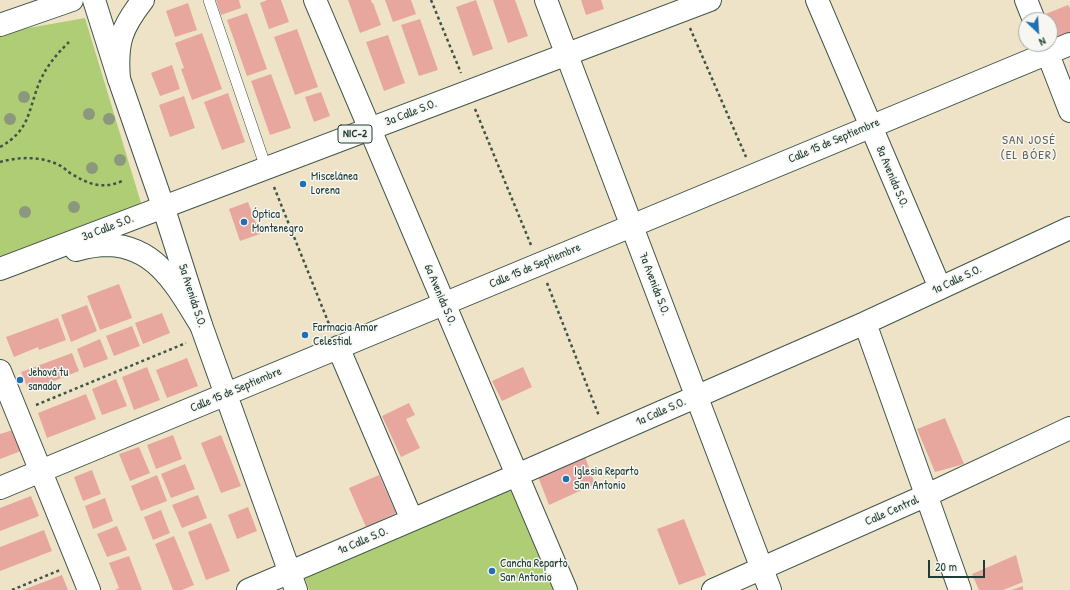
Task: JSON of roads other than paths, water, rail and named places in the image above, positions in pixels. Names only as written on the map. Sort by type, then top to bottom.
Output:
[{"type":"main road","points":[[0,26],[72,0]]},
{"type":"main road","name":"5a Avenida S.O.","points":[[94,0],[203,330],[293,581]]},
{"type":"main road","points":[[119,79],[118,48],[121,38],[129,19],[143,0]]},
{"type":"main road","name":"6a Avenida S.O.","points":[[315,0],[566,590]]},
{"type":"main road","name":"7a Avenida S.O.","points":[[546,0],[770,590]]},
{"type":"main road","name":"3a Calle S.O.","points":[[0,270],[163,206],[710,0]]},
{"type":"main road","name":"8a Avenida S.O.","points":[[817,0],[940,288]]},
{"type":"main road","points":[[1026,0],[1031,12]]},
{"type":"main road","name":"Calle 15 de Septiembre","points":[[1058,46],[1070,44]]},
{"type":"main road","name":"Calle 15 de Septiembre","points":[[0,488],[871,126],[1037,52]]},
{"type":"main road","points":[[1048,52],[1070,111]]},
{"type":"main road","name":"1a Calle S.O.","points":[[248,590],[293,581],[412,520],[865,322],[1070,228]]},
{"type":"main road","points":[[0,270],[33,266],[80,249],[90,247],[103,245],[130,248],[146,255],[165,273],[182,296],[203,330]]},
{"type":"main road","points":[[865,322],[960,590]]},
{"type":"main road","points":[[338,347],[412,520]]},
{"type":"main road","points":[[0,371],[89,590]]},
{"type":"main road","name":"Calle Central","points":[[713,590],[927,496],[1070,428]]},
{"type":"lane","points":[[209,0],[266,168]]},
{"type":"place","name":"Miscelánea Lorena","points":[[303,184]]},
{"type":"place","name":"Óptica Montenegro","points":[[244,222]]},
{"type":"place","name":"Farmacia Amor Celestial","points":[[305,335]]},
{"type":"place","name":"Jehová tu sanador","points":[[20,380]]},
{"type":"place","name":"Iglesia Reparto San Antonio","points":[[566,479]]},
{"type":"place","name":"Cancha Reparto San Antonio","points":[[492,571]]},
{"type":"district","name":"SAN JOSÉ (EL BÓER)","points":[[1029,148]]}]
